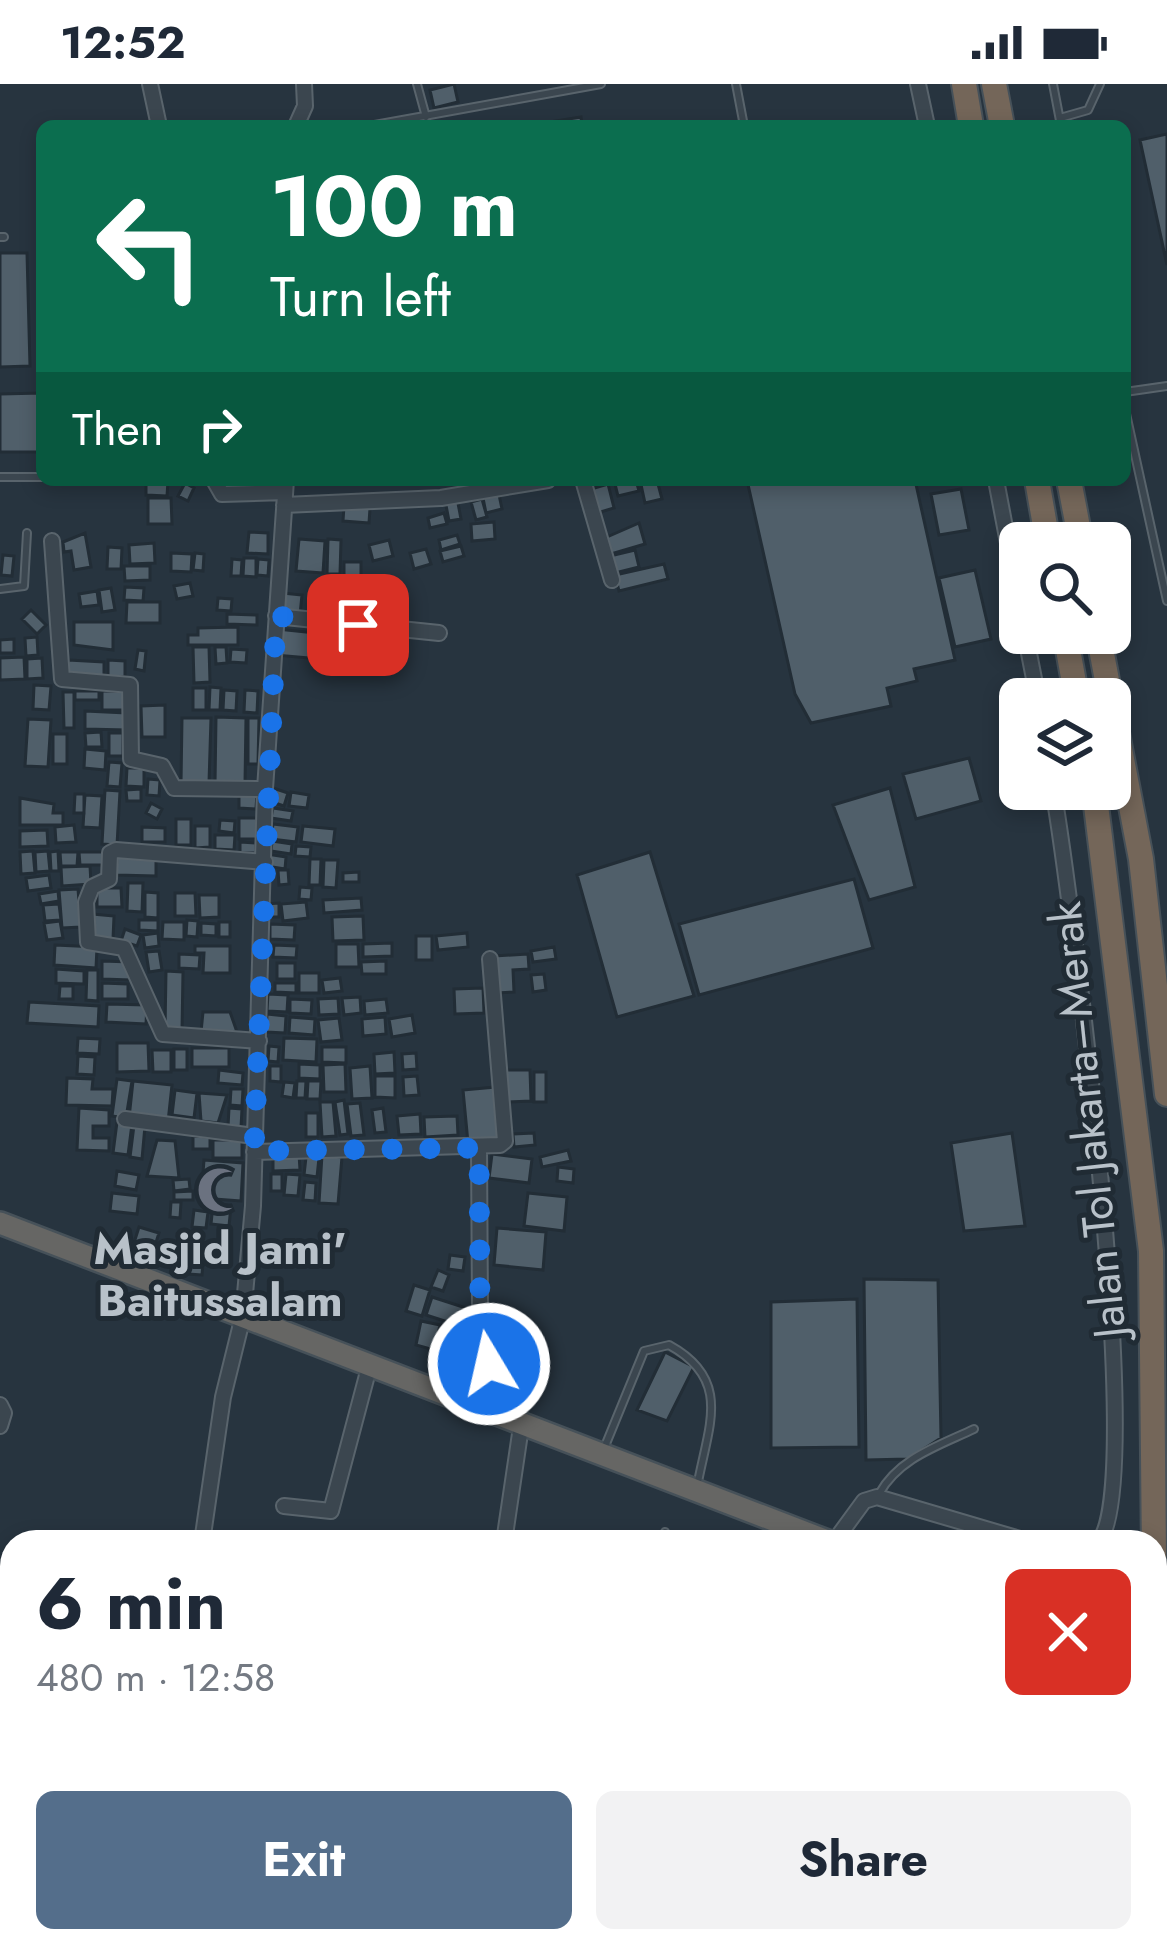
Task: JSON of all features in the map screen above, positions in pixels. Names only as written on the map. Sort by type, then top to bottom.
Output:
[{"type":"highway","points":[[964,84],[970,120]]},
{"type":"highway","points":[[994,84],[1001,120]]},
{"type":"highway","points":[[1038,486],[1044,522]]},
{"type":"highway","points":[[1070,486],[1077,522]]},
{"type":"highway","name":"Jalan Tol Jakarta–Merak","points":[[1102,654],[1141,859],[1167,1094]]},
{"type":"highway","name":"Jalan Tol Jakarta–Merak","points":[[1097,810],[1150,1251],[1153,1530]]},
{"type":"highway","points":[[0,1223],[800,1530]]},
{"type":"street","points":[[150,84],[158,120]]},
{"type":"street","points":[[304,84],[304,120]]},
{"type":"street","points":[[918,84],[925,120]]},
{"type":"street","points":[[217,486],[222,494],[441,498],[512,486]]},
{"type":"street","points":[[585,486],[612,580]]},
{"type":"street","points":[[997,486],[1004,522]]},
{"type":"street","points":[[204,1530],[223,1397],[243,1316],[259,1041],[265,789],[285,492]]},
{"type":"street","points":[[52,541],[62,679],[130,685],[131,759],[162,766],[174,788],[265,789]]},
{"type":"street","points":[[276,616],[439,633]]},
{"type":"street","points":[[1056,810],[1093,1108],[1115,1414],[1114,1509],[1104,1530]]},
{"type":"street","points":[[259,1041],[163,1034],[130,956],[119,946],[88,942],[85,913],[92,887],[109,878],[110,853],[116,850],[265,862]]},
{"type":"street","points":[[125,1120],[254,1144],[479,1148],[505,1141],[490,959]]},
{"type":"street","points":[[476,1403],[491,1352],[480,1311],[479,1148]]},
{"type":"street","points":[[284,1506],[331,1510],[370,1364]]},
{"type":"street","points":[[0,1406],[4,1412],[0,1426]]},
{"type":"street","points":[[506,1530],[522,1420]]},
{"type":"street","points":[[841,1530],[864,1501],[877,1497],[989,1530]]},
{"type":"lane","points":[[417,84],[426,117]]},
{"type":"lane","points":[[407,120],[601,84]]},
{"type":"lane","points":[[736,84],[743,120]]},
{"type":"lane","points":[[1053,84],[1060,120]]},
{"type":"lane","points":[[1065,120],[1088,110],[1100,84]]},
{"type":"lane","points":[[1131,391],[1167,386]]},
{"type":"lane","points":[[1131,437],[1167,602]]},
{"type":"lane","points":[[0,477],[36,477]]},
{"type":"lane","points":[[0,590],[24,586],[27,533]]},
{"type":"lane","points":[[602,1454],[644,1351],[670,1345],[698,1360],[710,1380],[697,1491]]},
{"type":"lane","points":[[877,1497],[886,1480],[920,1454],[974,1429]]},
{"type":"building","points":[[454,84],[458,102],[434,108],[430,90]]},
{"type":"building","points":[[1167,134],[1167,265],[1140,140]]},
{"type":"building","points":[[0,253],[27,253],[30,366],[0,367]]},
{"type":"building","points":[[36,393],[36,452],[0,452],[0,394]]},
{"type":"building","points":[[146,486],[168,486],[167,496],[146,495]]},
{"type":"building","points":[[183,486],[194,488],[188,501],[178,496]]},
{"type":"building","points":[[608,486],[614,508],[597,513],[591,489]]},
{"type":"building","points":[[616,486],[638,486],[639,491],[618,496]]},
{"type":"building","points":[[641,486],[659,486],[662,499],[645,503]]},
{"type":"building","points":[[748,486],[916,486],[955,660],[914,669],[917,681],[887,688],[891,706],[811,723],[795,694]]},
{"type":"building","points":[[961,489],[969,530],[939,535],[931,494]]},
{"type":"building","points":[[498,490],[502,509],[486,513],[482,493]]},
{"type":"building","points":[[148,498],[171,498],[172,524],[148,524]]},
{"type":"building","points":[[457,498],[461,519],[449,521],[445,500]]},
{"type":"building","points":[[482,499],[487,517],[476,520],[471,502]]},
{"type":"building","points":[[344,506],[370,508],[369,523],[343,521]]},
{"type":"building","points":[[444,513],[447,524],[430,528],[428,518]]},
{"type":"building","points":[[494,522],[495,539],[472,541],[471,524]]},
{"type":"building","points":[[639,523],[645,544],[611,554],[607,537]]},
{"type":"building","points":[[249,532],[268,533],[268,554],[247,553]]},
{"type":"building","points":[[85,533],[91,567],[74,570],[71,551],[64,552],[63,542]]},
{"type":"building","points":[[457,535],[460,544],[441,550],[439,540]]},
{"type":"building","points":[[299,539],[325,541],[323,573],[296,571]]},
{"type":"building","points":[[328,539],[341,540],[340,574],[327,574]]},
{"type":"building","points":[[389,540],[393,556],[373,561],[369,545]]},
{"type":"building","points":[[154,543],[155,563],[130,564],[129,545]]},
{"type":"building","points":[[461,546],[464,556],[443,562],[440,551]]},
{"type":"building","points":[[108,547],[122,548],[121,569],[107,569]]},
{"type":"building","points":[[426,549],[431,564],[414,569],[410,553]]},
{"type":"building","points":[[635,550],[639,567],[615,573],[610,556]]},
{"type":"building","points":[[171,553],[192,554],[191,572],[171,571]]},
{"type":"building","points":[[195,553],[204,554],[203,571],[193,570]]},
{"type":"building","points":[[3,555],[14,556],[12,576],[1,575]]},
{"type":"building","points":[[244,558],[256,558],[256,577],[243,576]]},
{"type":"building","points":[[232,559],[242,560],[241,576],[231,576]]},
{"type":"building","points":[[258,559],[269,560],[268,576],[257,575]]},
{"type":"building","points":[[344,562],[361,562],[361,586],[344,586]]},
{"type":"building","points":[[664,564],[668,579],[619,591],[615,575]]},
{"type":"building","points":[[124,566],[150,566],[150,580],[125,581]]},
{"type":"building","points":[[975,570],[991,639],[955,647],[939,578]]},
{"type":"building","points":[[341,576],[343,599],[326,601],[323,578]]},
{"type":"building","points":[[190,583],[193,596],[177,599],[174,586]]},
{"type":"building","points":[[125,587],[144,588],[143,601],[124,600]]},
{"type":"building","points":[[111,588],[115,610],[102,612],[99,590]]},
{"type":"building","points":[[97,591],[99,605],[81,607],[79,594]]},
{"type":"building","points":[[282,593],[302,595],[300,615],[280,613]]},
{"type":"building","points":[[218,598],[232,599],[231,611],[217,610]]},
{"type":"building","points":[[127,602],[160,602],[160,623],[126,623]]},
{"type":"building","points":[[31,610],[46,625],[37,634],[22,619]]},
{"type":"building","points":[[227,614],[257,615],[257,625],[227,624]]},
{"type":"building","points":[[74,622],[113,622],[113,650],[74,645]]},
{"type":"building","points":[[238,627],[238,645],[188,645],[188,635],[198,635],[198,628]]},
{"type":"building","points":[[277,629],[345,636],[343,661],[275,655]]},
{"type":"building","points":[[37,637],[38,655],[26,656],[25,638]]},
{"type":"building","points":[[348,637],[374,640],[372,663],[346,661]]},
{"type":"building","points":[[14,639],[14,653],[0,653],[0,640]]},
{"type":"building","points":[[193,647],[209,647],[210,682],[194,683]]},
{"type":"building","points":[[215,647],[226,647],[227,663],[216,664]]},
{"type":"building","points":[[231,649],[247,650],[246,663],[230,662]]},
{"type":"building","points":[[138,650],[146,651],[144,671],[135,669]]},
{"type":"building","points":[[24,657],[25,679],[0,680],[0,658]]},
{"type":"building","points":[[42,658],[43,678],[27,679],[27,659]]},
{"type":"building","points":[[68,660],[104,662],[104,678],[67,677]]},
{"type":"building","points":[[108,660],[125,661],[125,677],[108,677]]},
{"type":"building","points":[[34,685],[51,686],[49,710],[33,709]]},
{"type":"building","points":[[210,687],[221,688],[220,710],[209,710]]},
{"type":"building","points":[[193,688],[206,688],[206,710],[193,710]]},
{"type":"building","points":[[224,690],[237,691],[236,711],[223,710]]},
{"type":"building","points":[[245,690],[258,691],[257,713],[244,712]]},
{"type":"building","points":[[75,691],[99,691],[99,700],[75,700]]},
{"type":"building","points":[[102,691],[128,691],[128,710],[102,710]]},
{"type":"building","points":[[63,692],[74,692],[74,728],[64,728]]},
{"type":"building","points":[[165,705],[165,737],[142,737],[141,706]]},
{"type":"building","points":[[85,711],[127,713],[127,730],[85,729]]},
{"type":"building","points":[[216,717],[246,718],[245,784],[215,784]]},
{"type":"building","points":[[182,718],[211,718],[209,783],[181,783]]},
{"type":"building","points":[[248,718],[259,718],[258,764],[248,764]]},
{"type":"building","points":[[28,719],[51,720],[48,767],[25,766]]},
{"type":"building","points":[[101,732],[102,747],[86,747],[85,733]]},
{"type":"building","points":[[109,733],[123,733],[123,756],[109,756]]},
{"type":"building","points":[[53,734],[67,734],[67,764],[53,764]]},
{"type":"building","points":[[85,749],[106,751],[105,770],[84,768]]},
{"type":"building","points":[[969,758],[981,801],[916,819],[903,774]]},
{"type":"building","points":[[109,762],[122,763],[120,787],[107,786]]},
{"type":"building","points":[[127,768],[144,768],[144,787],[126,786]]},
{"type":"building","points":[[148,779],[160,780],[159,796],[147,795]]},
{"type":"building","points":[[273,788],[288,793],[284,806],[269,801]]},
{"type":"building","points":[[890,788],[915,887],[869,900],[833,805]]},
{"type":"building","points":[[141,789],[141,801],[127,801],[126,790]]},
{"type":"building","points":[[105,790],[120,791],[117,845],[102,844]]},
{"type":"building","points":[[239,792],[257,793],[256,809],[239,808]]},
{"type":"building","points":[[291,792],[309,795],[307,808],[289,806]]},
{"type":"building","points":[[75,794],[84,794],[84,813],[74,813]]},
{"type":"building","points":[[85,795],[102,796],[100,828],[83,827]]},
{"type":"building","points":[[20,798],[54,804],[53,813],[63,813],[63,825],[20,825]]},
{"type":"building","points":[[151,803],[162,809],[157,819],[146,813]]},
{"type":"building","points":[[273,808],[293,811],[291,821],[271,818]]},
{"type":"building","points":[[239,818],[257,818],[258,839],[239,839]]},
{"type":"building","points":[[176,819],[191,819],[191,845],[176,845]]},
{"type":"building","points":[[220,820],[235,821],[234,833],[219,831]]},
{"type":"building","points":[[273,824],[298,827],[296,842],[271,839]]},
{"type":"building","points":[[74,825],[76,842],[56,843],[55,827]]},
{"type":"building","points":[[195,826],[210,826],[210,847],[195,848]]},
{"type":"building","points":[[303,826],[335,829],[333,846],[301,842]]},
{"type":"building","points":[[142,827],[165,828],[165,842],[142,842]]},
{"type":"building","points":[[47,830],[48,846],[20,847],[20,831]]},
{"type":"building","points":[[215,835],[235,835],[234,850],[215,849]]},
{"type":"building","points":[[272,841],[292,844],[291,854],[271,851]]},
{"type":"building","points":[[240,842],[256,843],[256,853],[240,853]]},
{"type":"building","points":[[296,846],[311,847],[310,857],[295,856]]},
{"type":"building","points":[[33,851],[35,873],[21,874],[20,852]]},
{"type":"building","points":[[48,851],[50,871],[36,872],[35,852]]},
{"type":"building","points":[[58,851],[59,871],[51,871],[50,852]]},
{"type":"building","points":[[60,852],[78,852],[77,866],[61,866]]},
{"type":"building","points":[[79,852],[105,852],[106,865],[80,865]]},
{"type":"building","points":[[650,852],[694,996],[617,1017],[577,875]]},
{"type":"building","points":[[267,854],[286,857],[285,869],[266,866]]},
{"type":"building","points":[[117,855],[156,856],[156,876],[116,875]]},
{"type":"building","points":[[310,859],[321,859],[320,885],[309,885]]},
{"type":"building","points":[[324,860],[338,860],[336,888],[323,887]]},
{"type":"building","points":[[90,866],[91,884],[62,886],[61,867]]},
{"type":"building","points":[[278,870],[288,870],[289,884],[279,885]]},
{"type":"building","points":[[359,872],[359,882],[343,882],[343,873]]},
{"type":"building","points":[[49,875],[51,888],[28,891],[26,878]]},
{"type":"building","points":[[854,879],[873,948],[699,995],[679,924]]},
{"type":"building","points":[[128,883],[143,883],[142,912],[127,911]]},
{"type":"building","points":[[300,887],[312,888],[311,900],[299,899]]},
{"type":"building","points":[[97,888],[121,888],[122,907],[97,907]]},
{"type":"building","points":[[78,889],[81,927],[62,928],[59,890]]},
{"type":"building","points":[[58,891],[59,901],[41,904],[39,894]]},
{"type":"building","points":[[145,892],[158,893],[158,918],[145,917]]},
{"type":"building","points":[[175,893],[195,893],[196,916],[175,916]]},
{"type":"building","points":[[199,895],[219,895],[219,917],[200,918]]},
{"type":"building","points":[[361,898],[362,910],[324,913],[323,900]]},
{"type":"building","points":[[306,902],[308,918],[283,921],[281,904]]},
{"type":"building","points":[[279,903],[279,917],[266,917],[266,904]]},
{"type":"building","points":[[59,904],[61,920],[45,921],[43,905]]},
{"type":"building","points":[[92,914],[114,916],[113,939],[90,937]]},
{"type":"building","points":[[363,916],[364,940],[333,941],[332,917]]},
{"type":"building","points":[[139,920],[158,920],[158,931],[139,930]]},
{"type":"building","points":[[187,920],[198,921],[197,937],[186,936]]},
{"type":"building","points":[[60,921],[63,938],[47,940],[44,923]]},
{"type":"building","points":[[163,922],[184,922],[184,940],[162,939]]},
{"type":"building","points":[[219,922],[230,922],[230,937],[219,937]]},
{"type":"building","points":[[201,923],[216,924],[216,936],[201,935]]},
{"type":"building","points":[[270,924],[295,925],[294,940],[270,939]]},
{"type":"building","points":[[125,929],[141,935],[137,946],[121,941]]},
{"type":"building","points":[[158,933],[159,946],[145,948],[143,935]]},
{"type":"building","points":[[467,933],[468,947],[438,950],[436,936]]},
{"type":"building","points":[[416,936],[432,936],[432,960],[416,960]]},
{"type":"building","points":[[392,943],[392,956],[363,957],[363,944]]},
{"type":"building","points":[[336,944],[358,944],[359,967],[336,967]]},
{"type":"building","points":[[55,945],[97,947],[96,968],[54,965]]},
{"type":"building","points":[[274,945],[297,946],[296,958],[273,957]]},
{"type":"building","points":[[195,946],[230,946],[230,973],[203,973],[204,953],[195,953]]},
{"type":"building","points":[[554,947],[556,959],[533,962],[531,951]]},
{"type":"building","points":[[159,951],[162,970],[149,972],[146,952]]},
{"type":"building","points":[[179,954],[200,955],[199,969],[179,968]]},
{"type":"building","points":[[528,954],[529,969],[513,970],[514,992],[496,993],[494,956]]},
{"type":"building","points":[[102,961],[131,962],[131,980],[102,979]]},
{"type":"building","points":[[386,961],[386,974],[362,974],[361,962]]},
{"type":"building","points":[[277,963],[295,963],[295,979],[277,979]]},
{"type":"building","points":[[56,969],[84,971],[84,984],[56,983]]},
{"type":"building","points":[[87,970],[98,970],[98,1001],[86,1000]]},
{"type":"building","points":[[166,971],[183,972],[182,1031],[165,1030]]},
{"type":"building","points":[[299,973],[319,973],[319,993],[299,993]]},
{"type":"building","points":[[544,974],[546,990],[533,992],[531,975]]},
{"type":"building","points":[[340,978],[342,991],[324,993],[322,980]]},
{"type":"building","points":[[102,983],[128,984],[128,999],[102,999]]},
{"type":"building","points":[[275,983],[296,983],[296,993],[275,992]]},
{"type":"building","points":[[60,986],[73,986],[73,999],[59,999]]},
{"type":"building","points":[[483,988],[484,1013],[455,1014],[454,989]]},
{"type":"building","points":[[268,994],[288,995],[287,1012],[267,1011]]},
{"type":"building","points":[[360,997],[361,1013],[344,1015],[342,998]]},
{"type":"building","points":[[338,998],[339,1014],[319,1015],[318,999]]},
{"type":"building","points":[[290,999],[312,1000],[311,1014],[290,1013]]},
{"type":"building","points":[[386,999],[388,1013],[365,1015],[364,1001]]},
{"type":"building","points":[[29,1002],[99,1006],[98,1027],[27,1023]]},
{"type":"building","points":[[107,1004],[147,1005],[146,1024],[106,1022]]},
{"type":"building","points":[[203,1012],[230,1012],[237,1032],[201,1032]]},
{"type":"building","points":[[267,1014],[286,1016],[285,1033],[266,1032]]},
{"type":"building","points":[[412,1015],[415,1033],[392,1037],[389,1019]]},
{"type":"building","points":[[290,1017],[315,1019],[314,1035],[289,1033]]},
{"type":"building","points":[[385,1017],[386,1034],[363,1036],[362,1019]]},
{"type":"building","points":[[339,1018],[342,1040],[321,1042],[318,1020]]},
{"type":"building","points":[[78,1038],[100,1039],[99,1054],[77,1053]]},
{"type":"building","points":[[284,1038],[317,1039],[316,1062],[283,1060]]},
{"type":"building","points":[[117,1043],[148,1043],[149,1071],[117,1072]]},
{"type":"building","points":[[269,1046],[279,1047],[278,1062],[268,1061]]},
{"type":"building","points":[[322,1047],[346,1047],[346,1063],[322,1062]]},
{"type":"building","points":[[192,1048],[229,1048],[229,1067],[192,1067]]},
{"type":"building","points":[[174,1049],[187,1049],[187,1070],[174,1070]]},
{"type":"building","points":[[152,1050],[171,1050],[171,1072],[153,1072]]},
{"type":"building","points":[[394,1052],[395,1073],[375,1074],[374,1054]]},
{"type":"building","points":[[416,1053],[417,1069],[403,1070],[402,1054]]},
{"type":"building","points":[[78,1056],[95,1057],[94,1075],[77,1074]]},
{"type":"building","points":[[299,1064],[320,1065],[320,1079],[299,1078]]},
{"type":"building","points":[[345,1064],[346,1092],[324,1092],[323,1065]]},
{"type":"building","points":[[270,1066],[281,1066],[281,1082],[270,1081]]},
{"type":"building","points":[[370,1066],[372,1098],[352,1099],[350,1068]]},
{"type":"building","points":[[219,1070],[243,1073],[242,1085],[218,1083]]},
{"type":"building","points":[[505,1070],[530,1070],[531,1101],[506,1102]]},
{"type":"building","points":[[534,1072],[546,1072],[546,1102],[534,1102]]},
{"type":"building","points":[[375,1076],[395,1076],[395,1098],[375,1097]]},
{"type":"building","points":[[417,1076],[419,1095],[404,1096],[403,1077]]},
{"type":"building","points":[[67,1078],[93,1079],[92,1089],[113,1089],[112,1106],[66,1105]]},
{"type":"building","points":[[117,1079],[132,1081],[126,1118],[112,1116]]},
{"type":"building","points":[[133,1081],[172,1085],[168,1122],[129,1118]]},
{"type":"building","points":[[297,1081],[306,1081],[305,1098],[296,1098]]},
{"type":"building","points":[[308,1081],[321,1081],[320,1099],[307,1099]]},
{"type":"building","points":[[284,1082],[295,1083],[293,1098],[282,1096]]},
{"type":"building","points":[[496,1087],[501,1140],[468,1143],[463,1090]]},
{"type":"building","points":[[231,1089],[243,1089],[242,1106],[230,1105]]},
{"type":"building","points":[[175,1090],[197,1093],[194,1118],[172,1115]]},
{"type":"building","points":[[199,1093],[227,1095],[218,1123],[201,1121]]},
{"type":"building","points":[[344,1100],[348,1134],[340,1135],[335,1102]]},
{"type":"building","points":[[320,1102],[333,1102],[336,1136],[322,1137]]},
{"type":"building","points":[[360,1103],[364,1135],[351,1136],[347,1104]]},
{"type":"building","points":[[79,1108],[109,1110],[109,1126],[93,1126],[93,1138],[109,1138],[109,1151],[77,1150]]},
{"type":"building","points":[[229,1108],[242,1109],[241,1127],[228,1127]]},
{"type":"building","points":[[383,1108],[386,1132],[375,1133],[372,1110]]},
{"type":"building","points":[[306,1113],[318,1113],[318,1137],[306,1137]]},
{"type":"building","points":[[420,1114],[421,1134],[399,1135],[397,1116]]},
{"type":"building","points":[[457,1116],[458,1135],[425,1137],[424,1117]]},
{"type":"building","points":[[117,1122],[132,1124],[128,1155],[113,1153]]},
{"type":"building","points":[[134,1125],[145,1126],[142,1159],[130,1157]]},
{"type":"building","points":[[534,1133],[535,1145],[514,1147],[513,1134]]},
{"type":"building","points":[[1012,1133],[1025,1226],[964,1231],[951,1143]]},
{"type":"building","points":[[193,1136],[210,1137],[210,1149],[193,1149]]},
{"type":"building","points":[[157,1140],[175,1141],[179,1178],[147,1176]]},
{"type":"building","points":[[213,1140],[242,1140],[242,1158],[213,1158]]},
{"type":"building","points":[[568,1150],[571,1161],[542,1167],[540,1157]]},
{"type":"building","points":[[299,1154],[300,1170],[273,1171],[273,1155]]},
{"type":"building","points":[[492,1154],[532,1159],[529,1183],[489,1178]]},
{"type":"building","points":[[322,1155],[342,1157],[338,1204],[319,1203]]},
{"type":"building","points":[[306,1157],[319,1158],[317,1177],[304,1175]]},
{"type":"building","points":[[204,1160],[243,1163],[241,1201],[201,1198]]},
{"type":"building","points":[[558,1167],[574,1169],[573,1183],[557,1181]]},
{"type":"building","points":[[117,1171],[139,1175],[136,1190],[115,1186]]},
{"type":"building","points":[[271,1174],[282,1174],[282,1191],[271,1191]]},
{"type":"building","points":[[286,1174],[300,1175],[298,1196],[284,1195]]},
{"type":"building","points":[[189,1179],[190,1189],[174,1191],[173,1180]]},
{"type":"building","points":[[305,1182],[316,1183],[315,1201],[303,1200]]},
{"type":"building","points":[[193,1191],[193,1200],[174,1200],[174,1192]]},
{"type":"building","points":[[112,1193],[139,1196],[137,1214],[110,1211]]},
{"type":"building","points":[[528,1193],[567,1197],[564,1231],[524,1226]]},
{"type":"building","points":[[171,1202],[181,1202],[180,1218],[170,1217]]},
{"type":"building","points":[[213,1204],[231,1206],[229,1226],[211,1224]]},
{"type":"building","points":[[194,1210],[208,1212],[206,1228],[192,1227]]},
{"type":"building","points":[[139,1227],[159,1233],[153,1252],[133,1246]]},
{"type":"building","points":[[497,1228],[546,1232],[543,1270],[494,1265]]},
{"type":"building","points":[[162,1243],[175,1245],[173,1263],[160,1262]]},
{"type":"building","points":[[190,1251],[204,1252],[202,1275],[188,1274]]},
{"type":"building","points":[[450,1255],[465,1257],[463,1271],[448,1269]]},
{"type":"building","points":[[438,1270],[449,1275],[443,1291],[431,1287]]},
{"type":"building","points":[[864,1279],[938,1280],[941,1438],[908,1459],[866,1460]]},
{"type":"building","points":[[414,1285],[430,1290],[422,1316],[406,1311]]},
{"type":"building","points":[[432,1297],[463,1307],[457,1325],[426,1315]]},
{"type":"building","points":[[857,1299],[859,1447],[771,1448],[771,1302]]},
{"type":"building","points":[[421,1321],[440,1325],[434,1350],[416,1345]]},
{"type":"building","points":[[442,1324],[452,1327],[449,1340],[439,1338]]},
{"type":"building","points":[[455,1328],[469,1332],[464,1353],[450,1350]]},
{"type":"building","points":[[665,1352],[694,1367],[667,1421],[637,1410]]},
{"type":"place","name":"Masjid Jami' Baitussalam","points":[[220,1190]]},
{"type":"route","points":[[358,625],[276,616],[265,789],[254,1151],[479,1148],[480,1311],[490,1340],[489,1364]]}]
